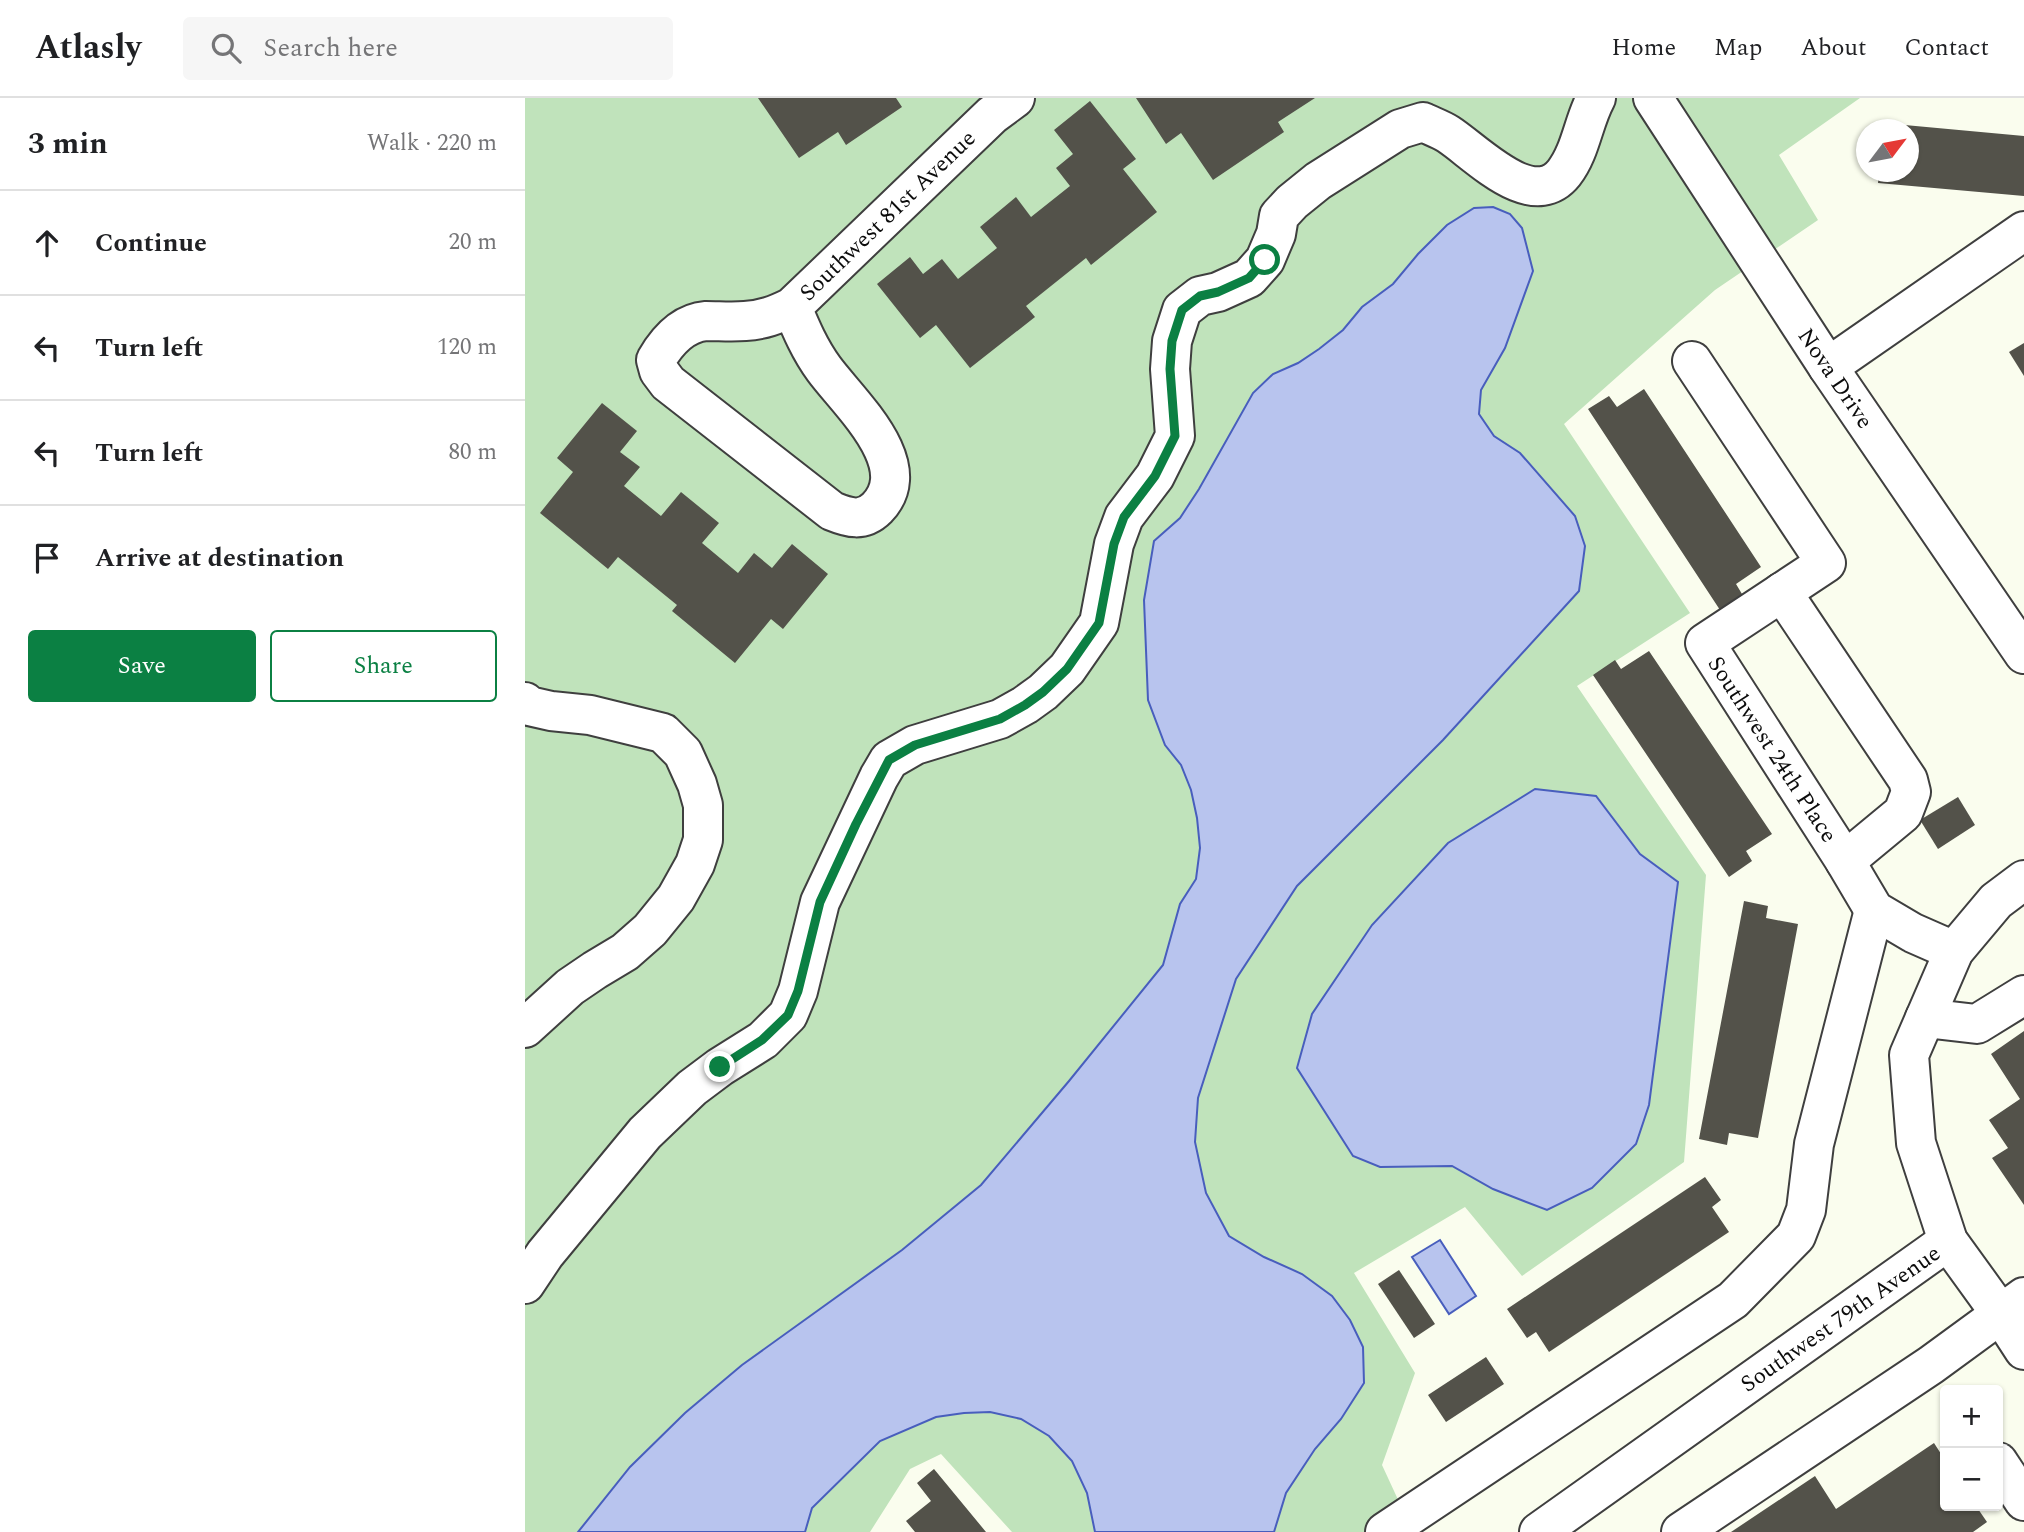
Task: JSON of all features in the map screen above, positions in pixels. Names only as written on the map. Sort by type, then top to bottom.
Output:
[{"type":"street","points":[[525,1284],[545,1254],[645,1133],[692,1088],[762,1040],[788,1015],[798,991],[820,902],[889,760],[915,745],[1000,719],[1025,705],[1067,669],[1099,623],[1114,544],[1124,517],[1155,476],[1175,436],[1170,369],[1172,341],[1182,310],[1200,296],[1218,292],[1249,278],[1265,260],[1276,233],[1279,216],[1292,202],[1318,181],[1400,129],[1423,122],[1447,134],[1495,170],[1531,187],[1548,185],[1563,174],[1580,142],[1596,98]]},
{"type":"street","name":"Nova Drive","points":[[1653,98],[1828,367],[2024,654]]},
{"type":"street","name":"Southwest 81st Avenue","points":[[792,307],[803,336],[823,368],[884,449],[890,465],[886,496],[877,508],[864,517],[848,518],[832,511],[668,383],[659,371],[656,360],[666,342],[684,329],[703,321],[770,318],[792,307],[996,103]]},
{"type":"street","points":[[1828,367],[2024,231]]},
{"type":"street","name":"Southwest 24th Place","points":[[1692,361],[1826,563],[1705,643],[1874,910],[1913,933],[1954,951]]},
{"type":"street","name":"Southwest 24th Place","points":[[1782,592],[1908,780],[1911,792],[1903,813],[1845,861]]},
{"type":"street","points":[[525,702],[529,706],[551,711],[590,715],[663,733],[683,752],[697,784],[703,805],[703,840],[695,864],[676,898],[650,930],[625,952],[571,987],[525,1028]]},
{"type":"street","name":"Southwest 79th Avenue","points":[[1539,1532],[1948,1241],[1916,1143],[1909,1055],[1954,951],[1996,901],[2024,880]]},
{"type":"street","points":[[1385,1532],[1733,1300],[1796,1236],[1806,1210],[1814,1144],[1874,910]]},
{"type":"street","points":[[1926,1018],[1977,1024],[2024,995]]},
{"type":"street","points":[[1948,1241],[2012,1305],[2024,1350]]},
{"type":"street","points":[[1681,1532],[1940,1377],[2012,1305]]},
{"type":"street","points":[[2003,1470],[2024,1501]]},
{"type":"green space","points":[[525,98],[1860,98],[1779,155],[1818,220],[1715,290],[1564,424],[1690,613],[1577,686],[1706,875],[1684,1162],[1522,1276],[1465,1207],[1354,1273],[1415,1373],[1382,1465],[1413,1532],[1012,1532],[941,1454],[910,1469],[870,1532],[525,1532]]},
{"type":"water","points":[[1493,207],[1510,214],[1522,228],[1533,271],[1505,348],[1481,390],[1479,414],[1494,436],[1520,453],[1575,516],[1585,546],[1579,591],[1443,740],[1297,886],[1236,979],[1198,1098],[1195,1142],[1206,1193],[1229,1236],[1264,1257],[1302,1274],[1332,1296],[1350,1320],[1363,1347],[1364,1383],[1286,1493],[1274,1532],[1095,1532],[1087,1493],[1072,1461],[1049,1436],[1021,1419],[990,1412],[936,1417],[880,1441],[812,1508],[805,1532],[578,1532],[630,1467],[685,1413],[742,1365],[902,1250],[981,1185],[1163,965],[1180,904],[1196,879],[1200,848],[1191,790],[1181,765],[1165,745],[1148,700],[1144,600],[1154,541],[1180,518],[1253,393],[1273,374],[1298,363],[1343,330],[1362,307],[1393,284],[1447,225],[1474,208]]},
{"type":"water","points":[[1535,789],[1596,796],[1640,854],[1678,882],[1649,1105],[1636,1144],[1592,1188],[1547,1210],[1493,1189],[1452,1166],[1380,1167],[1353,1156],[1297,1068],[1312,1014],[1372,925],[1448,843]]},
{"type":"water","points":[[1440,1240],[1476,1296],[1449,1314],[1412,1257]]},
{"type":"building","points":[[758,98],[896,98],[902,107],[846,145],[838,132],[799,158]]},
{"type":"building","points":[[1136,98],[1315,98],[1278,122],[1284,132],[1213,180],[1181,133],[1166,144]]},
{"type":"building","points":[[1090,101],[1136,159],[1123,169],[1157,212],[1091,265],[1086,258],[1026,306],[1035,317],[970,368],[936,325],[920,338],[877,284],[910,257],[923,274],[942,259],[958,279],[997,248],[980,227],[1016,197],[1031,217],[1070,186],[1056,168],[1073,154],[1054,130]]},
{"type":"building","points":[[1919,126],[2024,136],[2024,196],[1878,183],[1919,182]]},
{"type":"building","points":[[2024,343],[2024,376],[2009,352]]},
{"type":"building","points":[[1644,389],[1761,567],[1736,584],[1742,594],[1720,610],[1588,409],[1609,396],[1617,407]]},
{"type":"building","points":[[602,403],[637,431],[620,452],[640,467],[624,486],[661,516],[681,492],[719,523],[702,543],[738,573],[754,553],[772,568],[792,544],[828,574],[783,629],[771,619],[735,663],[672,611],[677,605],[618,557],[608,569],[540,513],[573,472],[557,458]]},
{"type":"building","points":[[1649,651],[1772,834],[1746,851],[1752,861],[1729,877],[1593,675],[1615,660],[1621,669]]},
{"type":"building","points":[[1958,797],[1975,825],[1938,849],[1920,820]]},
{"type":"building","points":[[1744,901],[1768,906],[1766,918],[1798,924],[1758,1138],[1729,1133],[1727,1145],[1699,1139]]},
{"type":"building","points":[[2024,1031],[2024,1205],[1992,1158],[2008,1148],[1989,1120],[2020,1099],[1991,1054]]},
{"type":"building","points":[[1705,1177],[1721,1200],[1712,1207],[1729,1232],[1549,1352],[1536,1332],[1527,1338],[1507,1309]]},
{"type":"building","points":[[1399,1270],[1435,1324],[1414,1338],[1378,1284]]},
{"type":"building","points":[[1486,1357],[1504,1384],[1446,1422],[1428,1395]]},
{"type":"building","points":[[1934,1443],[1940,1452],[1940,1511],[1979,1511],[1987,1522],[1973,1532],[1731,1532],[1815,1476],[1836,1509]]},
{"type":"building","points":[[934,1469],[986,1532],[915,1532],[906,1521],[931,1501],[917,1483]]},
{"type":"route","points":[[720,1067],[762,1040],[788,1015],[798,991],[820,902],[889,760],[915,745],[1000,719],[1025,705],[1067,669],[1099,623],[1114,544],[1124,517],[1155,476],[1175,436],[1170,369],[1172,341],[1182,310],[1200,296],[1218,292],[1249,278],[1265,260]]}]
